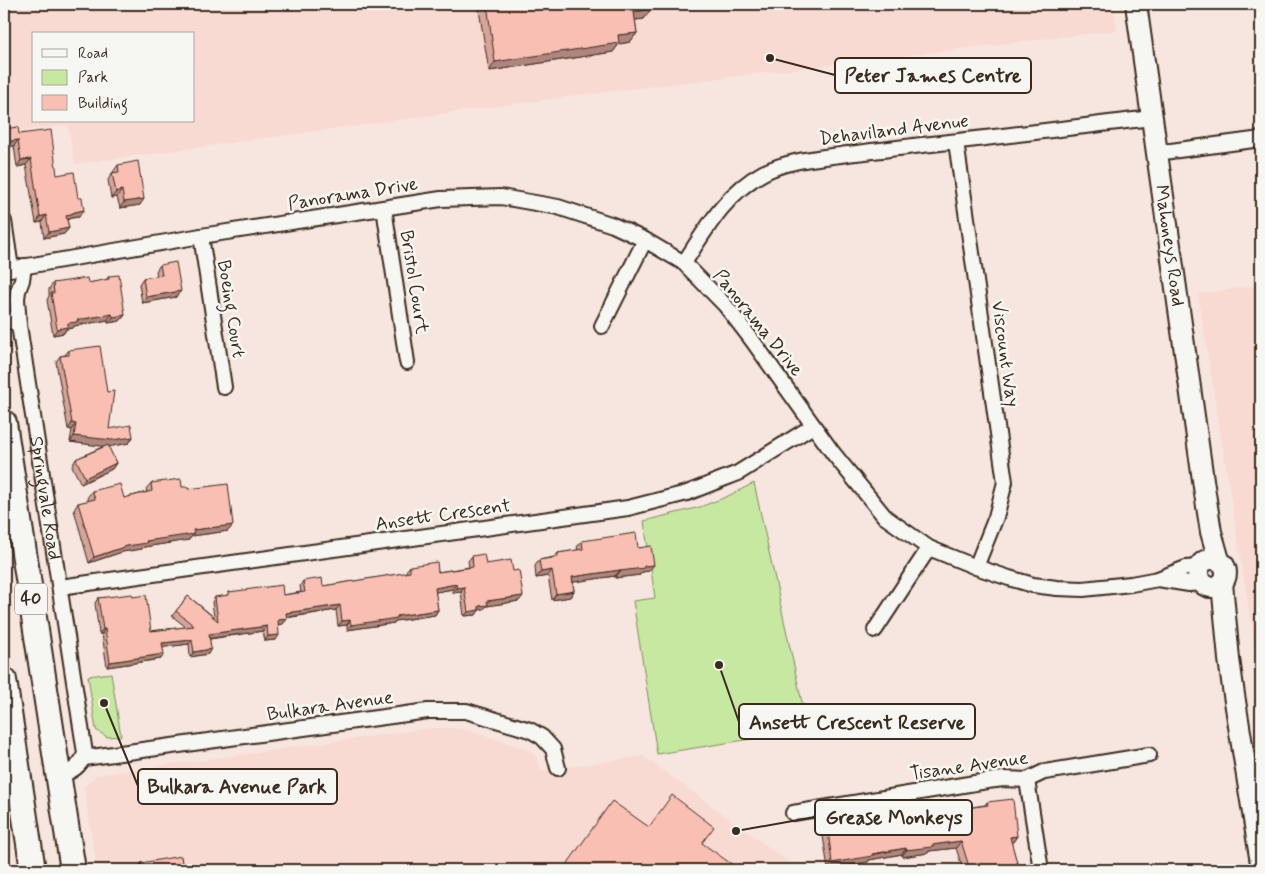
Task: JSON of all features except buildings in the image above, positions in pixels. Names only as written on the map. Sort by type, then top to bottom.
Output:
[{"type":"highway","name":"Springvale Road","points":[[4,423],[72,870]]},
{"type":"highway","points":[[4,680],[33,870]]},
{"type":"main road","name":"Mahoneys Road","points":[[1136,4],[1204,487],[1200,549],[1229,659],[1261,863]]},
{"type":"street","name":"Dehaviland Avenue","points":[[684,263],[724,204],[742,186],[764,172],[786,164],[854,153],[1151,118]]},
{"type":"street","points":[[1156,153],[1261,139]]},
{"type":"street","name":"Viscount Way","points":[[956,142],[1005,482],[996,517],[976,567]]},
{"type":"street","name":"Panorama Drive","points":[[13,268],[201,236],[441,199],[501,197],[558,207],[613,225],[645,240],[684,263],[730,312],[833,453],[885,517],[929,548],[976,567],[1034,585],[1057,588],[1092,588],[1158,580],[1189,584],[1208,574]]},
{"type":"street","name":"Bristol Court","points":[[384,208],[407,362]]},
{"type":"street","name":"Springvale Road","points":[[4,221],[13,268],[22,280],[17,299],[19,325],[85,753],[84,758]]},
{"type":"street","name":"Boeing Court","points":[[201,236],[224,387]]},
{"type":"street","points":[[602,326],[645,240]]},
{"type":"street","points":[[4,317],[19,325]]},
{"type":"street","name":"Ansett Crescent","points":[[60,587],[628,508],[687,493],[738,473],[813,426]]},
{"type":"street","points":[[875,630],[929,548]]},
{"type":"street","name":"Bulkara Avenue","points":[[84,758],[428,711],[449,710],[466,711],[530,730],[542,737],[552,749],[558,768]]},
{"type":"street","name":"Tisane Avenue","points":[[793,813],[987,781],[1004,779],[1027,780],[1044,772],[1149,755]]},
{"type":"street","points":[[58,776],[76,768],[84,758]]},
{"type":"street","points":[[1027,780],[1042,870]]},
{"type":"shaded area","points":[[4,4],[1113,4],[1117,30],[581,95],[75,164],[68,125],[4,133]]},
{"type":"shaded area","points":[[1261,285],[1261,685],[1198,294]]},
{"type":"shaded area","points":[[430,728],[454,728],[472,731],[526,749],[533,753],[541,771],[643,756],[800,870],[97,870],[84,787],[96,775]]},
{"type":"green space","points":[[754,483],[808,730],[657,754],[633,601],[655,598],[644,521],[700,507]]},
{"type":"green space","points":[[111,673],[121,736],[107,737],[96,730],[88,676]]},
{"type":"place","name":"Peter James Centre","points":[[770,58]]},
{"type":"place","name":"Ansett Crescent Reserve","points":[[719,665]]},
{"type":"place","name":"Bulkara Avenue Park","points":[[104,703]]},
{"type":"place","name":"Grease Monkeys","points":[[736,831]]}]
